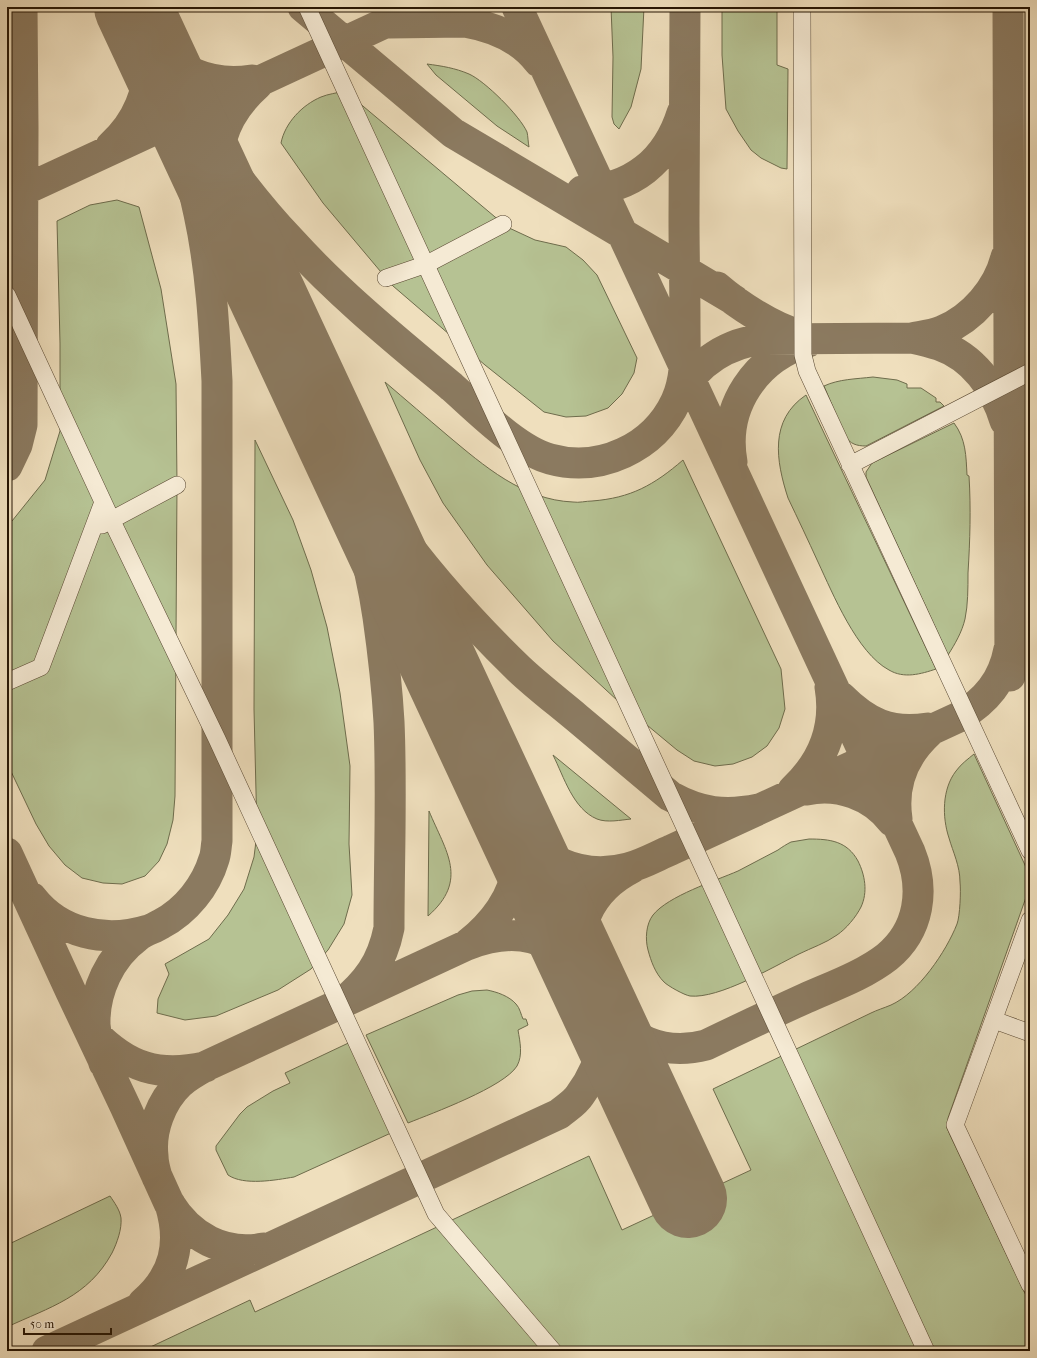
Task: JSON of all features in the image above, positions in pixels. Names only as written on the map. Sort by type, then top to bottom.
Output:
[{"type":"lane","points":[[307,7],[926,1351]]},
{"type":"lane","points":[[802,7],[803,355],[807,371],[1028,842]]},
{"type":"lane","points":[[386,278],[426,264],[503,224]]},
{"type":"lane","points":[[7,294],[102,502],[217,739],[436,1214],[553,1351]]},
{"type":"lane","points":[[850,464],[1030,372]]},
{"type":"lane","points":[[92,531],[111,519],[177,485]]},
{"type":"lane","points":[[7,682],[41,667],[102,502]]},
{"type":"lane","points":[[1030,920],[955,1125],[1030,1285]]},
{"type":"lane","points":[[994,1020],[1030,1033]]},
{"type":"green space","points":[[611,7],[644,7],[641,69],[631,107],[619,129],[614,124],[612,117],[613,57]]},
{"type":"green space","points":[[722,7],[777,7],[777,65],[788,69],[787,169],[781,168],[761,158],[751,150],[738,131],[726,109],[722,55]]},
{"type":"green space","points":[[427,64],[469,74],[493,91],[510,108],[523,125],[527,132],[529,147],[497,126],[436,75]]},
{"type":"green space","points":[[345,91],[507,227],[535,240],[566,247],[583,260],[597,275],[637,358],[634,373],[622,394],[608,408],[586,416],[566,417],[544,412],[485,365],[393,286],[323,203],[281,143],[286,128],[290,122],[307,105],[321,97]]},
{"type":"green space","points":[[117,200],[139,207],[161,289],[176,384],[177,485],[175,796],[173,820],[167,844],[159,861],[145,876],[122,884],[103,883],[82,878],[65,865],[49,846],[36,824],[7,763],[7,524],[12,521],[45,480],[60,431],[60,343],[57,221],[90,205]]},
{"type":"green space","points":[[873,377],[897,380],[907,384],[907,388],[921,388],[936,398],[936,402],[940,402],[944,406],[866,446],[854,444],[845,436],[824,386],[842,381]]},
{"type":"green space","points":[[385,382],[461,447],[490,469],[521,488],[537,495],[555,500],[580,502],[619,497],[641,489],[652,483],[683,460],[781,669],[785,709],[779,728],[767,746],[752,757],[733,764],[715,766],[694,761],[677,750],[618,701],[553,641],[487,565],[443,503],[420,460]]},
{"type":"green space","points":[[806,395],[936,669],[918,674],[907,675],[895,673],[877,662],[856,637],[831,590],[788,498],[779,456],[781,429],[786,416],[794,405]]},
{"type":"green space","points":[[954,423],[961,435],[966,454],[967,475],[969,476],[970,537],[966,614],[964,624],[948,655],[866,477],[866,472],[872,463]]},
{"type":"green space","points":[[255,440],[293,520],[311,570],[327,627],[340,693],[350,766],[349,844],[352,895],[344,924],[328,950],[311,969],[278,990],[216,1016],[185,1020],[157,1013],[158,999],[169,974],[165,964],[209,939],[228,915],[244,889],[254,857],[257,833],[254,709]]},
{"type":"green space","points":[[974,754],[1030,876],[1030,886],[948,1118],[947,1128],[1030,1304],[1030,1351],[142,1351],[250,1300],[255,1312],[589,1156],[622,1230],[751,1170],[713,1089],[871,1013],[891,1005],[911,991],[930,970],[946,947],[952,935],[957,924],[960,910],[960,876],[945,821],[944,812],[946,795],[951,778],[962,764]]},
{"type":"green space","points":[[553,755],[631,819],[605,821],[597,819],[589,814],[575,800],[570,792]]},
{"type":"green space","points":[[429,811],[447,853],[451,878],[448,890],[441,903],[428,916]]},
{"type":"green space","points":[[809,839],[837,842],[843,845],[854,854],[860,866],[865,884],[863,901],[856,915],[844,930],[828,940],[761,974],[716,993],[702,996],[690,996],[676,990],[664,982],[658,975],[650,958],[647,941],[649,923],[653,915],[660,908],[680,895],[738,871],[791,842]]},
{"type":"green space","points":[[487,990],[499,993],[513,1001],[519,1009],[523,1019],[526,1019],[528,1025],[518,1030],[520,1057],[517,1066],[510,1074],[483,1091],[408,1123],[366,1035],[458,995],[472,991]]},
{"type":"green space","points":[[359,1038],[402,1128],[294,1177],[269,1181],[251,1181],[228,1175],[216,1150],[216,1146],[240,1114],[247,1107],[273,1091],[290,1083],[285,1073]]},
{"type":"green space","points":[[110,1196],[117,1206],[121,1218],[121,1227],[114,1249],[102,1268],[92,1280],[67,1299],[7,1327],[7,1245]]},
{"type":"taxiway","points":[[7,466],[17,445],[22,425],[22,7]]},
{"type":"taxiway","points":[[303,7],[453,133],[734,300]]},
{"type":"taxiway","points":[[7,198],[400,16],[415,7]]},
{"type":"taxiway","points":[[517,7],[910,852],[915,866],[917,880],[918,894],[913,922],[907,934],[887,957],[858,975],[781,1009],[706,1045],[690,1048],[675,1048],[647,1042],[622,1027],[599,1006]]},
{"type":"taxiway","points":[[159,62],[205,132],[255,200],[310,261],[349,299],[486,418],[524,447],[550,459],[569,462],[588,462],[606,459],[624,453],[640,444],[654,432],[666,418],[676,401],[682,383],[685,363],[685,7]]},
{"type":"taxiway","points":[[1008,7],[1010,676]]},
{"type":"taxiway","points":[[389,23],[465,22],[476,24],[506,35],[515,40],[524,46],[539,62]]},
{"type":"taxiway","points":[[104,1063],[97,1040],[95,1012],[97,1000],[106,976],[119,954],[127,945],[143,933],[170,919],[194,897],[206,879],[215,855],[217,841],[217,381],[215,339],[206,255],[194,190],[179,132],[143,30]]},
{"type":"taxiway","points":[[158,50],[179,66],[201,76],[226,81],[252,80]]},
{"type":"taxiway","points":[[111,146],[128,127],[140,105],[147,81],[148,55]]},
{"type":"taxiway","points":[[223,201],[218,168],[222,138],[227,124],[235,110],[257,85]]},
{"type":"taxiway","points":[[582,191],[617,185],[632,178],[645,169],[657,158],[667,145],[682,113]]},
{"type":"taxiway","points":[[679,395],[686,383],[705,364],[715,356],[739,344],[765,339],[912,338],[942,331],[964,318],[983,301],[997,280],[1006,257]]},
{"type":"taxiway","points":[[717,287],[756,315],[779,327],[800,335]]},
{"type":"taxiway","points":[[912,338],[936,344],[951,350],[972,365],[989,385],[1001,408],[1005,421]]},
{"type":"taxiway","points":[[732,462],[730,441],[732,422],[738,404],[747,387],[758,372],[773,360],[789,349],[808,342]]},
{"type":"taxiway","points":[[322,413],[362,539],[374,591],[385,670],[390,748],[389,928],[378,962],[366,980],[340,1005]]},
{"type":"taxiway","points":[[348,457],[385,515],[426,569],[471,620],[533,682],[670,796],[681,802],[713,812],[735,812],[759,809]]},
{"type":"taxiway","points":[[510,818],[533,845],[546,855],[576,869],[610,871],[634,866],[650,860],[959,717],[969,711],[992,689],[1002,671],[1009,649]]},
{"type":"taxiway","points":[[793,790],[812,768],[820,756],[825,743],[831,716],[832,702],[830,687]]},
{"type":"taxiway","points":[[841,697],[860,714],[870,720],[891,728],[928,728]]},
{"type":"taxiway","points":[[897,819],[896,794],[902,771],[913,751],[929,732]]},
{"type":"taxiway","points":[[806,790],[830,788],[854,793],[875,804],[892,821]]},
{"type":"taxiway","points":[[468,944],[494,919],[512,888],[517,859],[516,842],[511,819]]},
{"type":"taxiway","points":[[7,853],[169,1203],[187,1226],[209,1241],[235,1249],[249,1250],[264,1248]]},
{"type":"taxiway","points":[[583,977],[580,960],[580,943],[582,928],[587,913],[594,900],[605,888],[617,877],[632,868]]},
{"type":"taxiway","points":[[32,898],[43,910],[56,920],[85,932],[116,936],[148,930]]},
{"type":"taxiway","points":[[157,1177],[153,1161],[153,1136],[158,1116],[173,1090],[189,1076],[206,1066],[467,945],[485,939],[501,936],[517,936],[532,938],[546,943],[571,963],[583,977]]},
{"type":"taxiway","points":[[47,1351],[559,1114],[578,1098],[588,1083],[598,1062],[603,1041],[599,1006]]},
{"type":"taxiway","points":[[94,1033],[119,1054],[132,1062],[145,1067],[173,1071],[205,1067]]},
{"type":"taxiway","points":[[143,1303],[154,1293],[162,1282],[169,1270],[173,1258],[175,1232],[174,1218],[170,1204]]},
{"type":"runway","points":[[133,7],[688,1199]]}]
